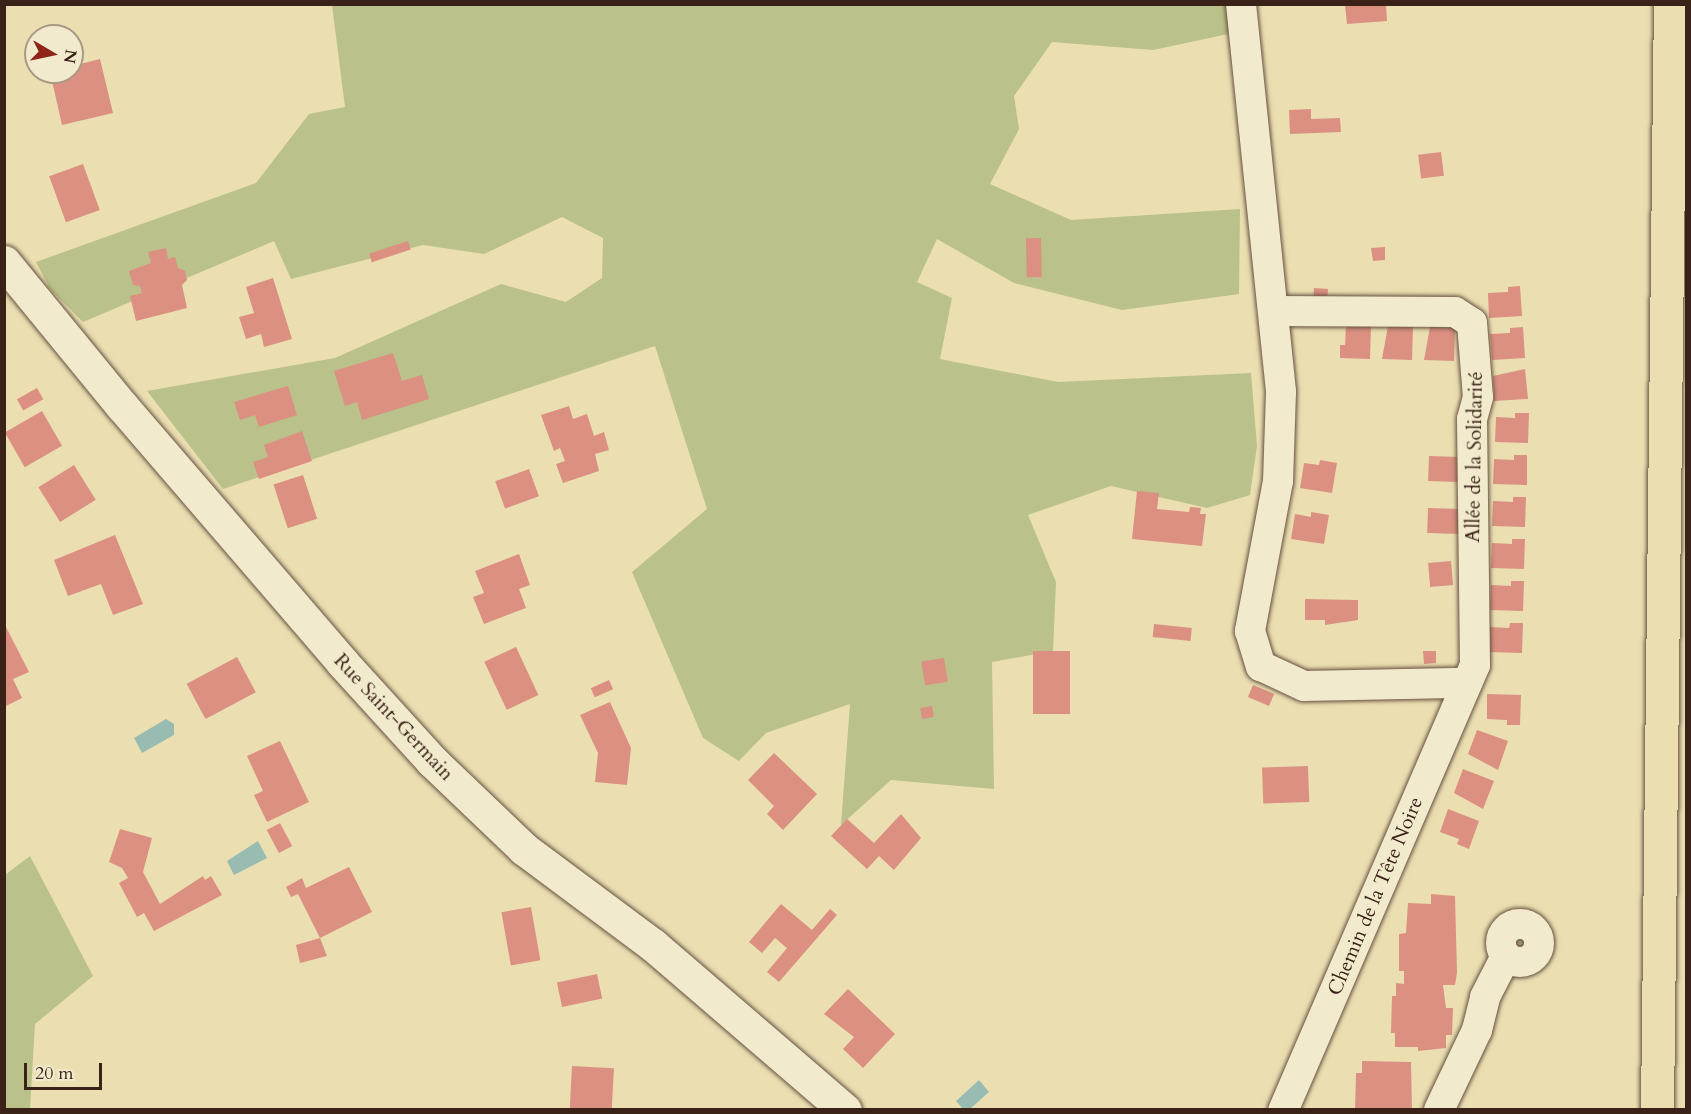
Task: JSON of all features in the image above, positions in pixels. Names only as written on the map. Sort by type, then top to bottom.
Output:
[{"type":"highway","points":[[1658,1110],[1670,4]]},
{"type":"street","points":[[1241,4],[1281,392],[1278,481],[1250,631],[1260,666],[1304,686],[1467,683]]},
{"type":"street","name":"Rue Saint-Germain","points":[[4,262],[168,459],[432,761],[524,849],[653,945],[845,1110]]},
{"type":"street","name":"Allée de la Solidarité","points":[[1274,311],[1455,312],[1472,323],[1478,397],[1472,419],[1472,588],[1476,608],[1474,665],[1467,683]]},
{"type":"street","name":"Chemin de la Tête Noire","points":[[1283,1110],[1467,683]]},
{"type":"street","points":[[1439,1110],[1478,1030],[1485,997],[1506,956]]},
{"type":"green space","points":[[332,5],[1230,5],[1233,33],[1153,50],[1052,42],[1014,96],[1019,129],[990,184],[1071,220],[1240,209],[1239,294],[1122,310],[1014,283],[937,239],[917,282],[952,298],[940,359],[1058,382],[1251,373],[1257,446],[1250,495],[1207,508],[1111,486],[1028,515],[1056,582],[1053,651],[992,662],[994,789],[891,780],[841,825],[850,704],[766,733],[739,761],[703,738],[632,572],[707,509],[655,346],[223,489],[147,391],[335,358],[501,284],[566,302],[602,278],[603,238],[562,217],[484,254],[423,245],[291,279],[274,241],[83,322],[50,289],[36,262],[256,183],[309,114],[345,107]]},
{"type":"green space","points":[[30,856],[93,976],[35,1024],[30,1109],[5,1109],[5,875]]},
{"type":"water","points":[[166,719],[174,724],[174,735],[142,753],[134,738]]},
{"type":"water","points":[[258,841],[267,858],[234,875],[227,861]]},
{"type":"water","points":[[979,1080],[989,1092],[970,1109],[963,1109],[956,1101]]},
{"type":"building","points":[[1345,5],[1386,5],[1387,21],[1347,24]]},
{"type":"building","points":[[100,59],[113,113],[62,125],[53,84],[84,84],[84,63]]},
{"type":"building","points":[[1311,109],[1311,119],[1340,118],[1341,132],[1290,134],[1289,110]]},
{"type":"building","points":[[1441,152],[1444,176],[1421,179],[1418,155]]},
{"type":"building","points":[[83,164],[100,210],[66,222],[49,176]]},
{"type":"building","points":[[1026,238],[1041,238],[1042,277],[1027,277]]},
{"type":"building","points":[[408,241],[411,250],[372,262],[369,254]]},
{"type":"building","points":[[1385,247],[1385,260],[1373,261],[1371,248]]},
{"type":"building","points":[[166,248],[168,259],[175,257],[178,268],[185,271],[187,280],[182,285],[187,308],[136,321],[130,296],[142,293],[140,286],[133,285],[129,271],[151,263],[148,252]]},
{"type":"building","points":[[273,278],[292,339],[264,347],[261,334],[246,339],[239,317],[254,313],[246,287]]},
{"type":"building","points":[[1520,286],[1522,316],[1489,318],[1488,293],[1508,292],[1508,287]]},
{"type":"building","points":[[1314,288],[1328,289],[1327,297],[1313,296]]},
{"type":"building","points":[[1346,325],[1371,326],[1370,359],[1340,358],[1340,345],[1345,345]]},
{"type":"building","points":[[1388,326],[1413,327],[1412,360],[1382,359]]},
{"type":"building","points":[[1430,327],[1455,328],[1454,361],[1424,360]]},
{"type":"building","points":[[1523,327],[1525,358],[1492,360],[1490,334],[1510,333],[1510,328]]},
{"type":"building","points":[[393,353],[402,381],[422,375],[429,399],[362,420],[357,402],[345,406],[334,371]]},
{"type":"building","points":[[1525,369],[1528,399],[1494,401],[1493,376]]},
{"type":"building","points":[[288,386],[297,415],[259,427],[255,415],[240,420],[234,402]]},
{"type":"building","points":[[37,388],[43,399],[23,411],[17,399]]},
{"type":"building","points":[[569,406],[573,419],[587,414],[594,436],[604,432],[609,450],[595,454],[599,471],[563,483],[556,464],[565,461],[560,448],[554,451],[541,415]]},
{"type":"building","points":[[42,411],[62,446],[25,467],[5,432]]},
{"type":"building","points":[[1515,413],[1529,413],[1528,443],[1495,442],[1496,417],[1515,418]]},
{"type":"building","points":[[302,431],[312,461],[259,479],[253,462],[268,457],[264,445]]},
{"type":"building","points":[[1514,455],[1527,455],[1527,485],[1493,484],[1494,459],[1514,460]]},
{"type":"building","points":[[1429,456],[1459,457],[1458,482],[1428,481]]},
{"type":"building","points":[[1320,460],[1337,463],[1332,493],[1300,488],[1304,463],[1319,465]]},
{"type":"building","points":[[74,465],[96,500],[60,522],[38,487]]},
{"type":"building","points":[[529,469],[539,496],[505,509],[495,481]]},
{"type":"building","points":[[303,475],[317,519],[288,528],[274,485]]},
{"type":"building","points":[[1137,491],[1159,493],[1157,509],[1189,512],[1190,507],[1201,508],[1200,514],[1206,514],[1202,546],[1132,539]]},
{"type":"building","points":[[1513,497],[1526,497],[1525,527],[1492,526],[1493,501],[1513,502]]},
{"type":"building","points":[[1428,508],[1460,509],[1459,534],[1427,533]]},
{"type":"building","points":[[1311,512],[1329,515],[1324,544],[1291,539],[1295,514],[1311,517]]},
{"type":"building","points":[[115,535],[143,604],[113,615],[101,584],[68,596],[54,560]]},
{"type":"building","points":[[1512,539],[1525,539],[1524,569],[1491,568],[1492,543],[1512,544]]},
{"type":"building","points":[[519,554],[530,585],[519,589],[526,608],[484,624],[473,597],[484,593],[475,571]]},
{"type":"building","points":[[1451,561],[1453,585],[1430,587],[1428,563]]},
{"type":"building","points":[[1511,581],[1524,581],[1523,611],[1490,610],[1491,585],[1511,586]]},
{"type":"building","points":[[1305,599],[1358,600],[1358,620],[1325,625],[1325,620],[1305,620]]},
{"type":"building","points":[[4,623],[29,672],[13,679],[22,698],[4,707]]},
{"type":"building","points":[[1510,623],[1523,623],[1522,653],[1489,652],[1490,627],[1509,628]]},
{"type":"building","points":[[1154,624],[1192,628],[1190,641],[1153,637]]},
{"type":"building","points":[[516,647],[538,695],[507,710],[484,662]]},
{"type":"building","points":[[1033,651],[1070,651],[1070,714],[1033,714]]},
{"type":"building","points":[[1423,651],[1436,651],[1436,663],[1424,664]]},
{"type":"building","points":[[237,657],[256,692],[205,719],[187,684]]},
{"type":"building","points":[[944,658],[948,682],[925,685],[921,662]]},
{"type":"building","points":[[609,680],[613,689],[595,697],[591,688]]},
{"type":"building","points":[[1253,685],[1274,694],[1269,706],[1248,697]]},
{"type":"building","points":[[1487,694],[1521,695],[1520,725],[1507,725],[1507,720],[1487,719]]},
{"type":"building","points":[[610,702],[631,748],[627,785],[595,782],[598,753],[580,715]]},
{"type":"building","points":[[932,706],[934,717],[922,719],[920,708]]},
{"type":"building","points":[[1477,730],[1508,741],[1498,770],[1468,754]]},
{"type":"building","points":[[280,741],[309,802],[267,822],[254,795],[263,791],[247,756]]},
{"type":"building","points":[[774,753],[817,794],[783,830],[767,814],[774,806],[748,780]]},
{"type":"building","points":[[1308,766],[1309,802],[1263,804],[1262,768]]},
{"type":"building","points":[[1463,769],[1494,781],[1483,809],[1454,793]]},
{"type":"building","points":[[1448,809],[1479,821],[1469,849],[1457,844],[1459,839],[1440,832]]},
{"type":"building","points":[[901,814],[921,838],[894,870],[879,856],[867,869],[831,836],[847,819],[874,843]]},
{"type":"building","points":[[280,823],[292,846],[279,853],[267,830]]},
{"type":"building","points":[[120,829],[152,838],[143,872],[160,904],[203,876],[205,880],[211,876],[222,895],[154,931],[144,913],[137,917],[119,883],[128,878],[122,868],[109,862]]},
{"type":"building","points":[[349,867],[372,912],[320,938],[298,894],[291,897],[286,887],[302,878],[306,888]]},
{"type":"building","points":[[1431,894],[1455,896],[1457,973],[1455,985],[1443,985],[1446,1008],[1453,1008],[1452,1035],[1446,1035],[1446,1048],[1418,1051],[1418,1047],[1395,1047],[1395,1033],[1391,1033],[1392,996],[1396,996],[1396,983],[1404,984],[1404,971],[1399,971],[1399,934],[1406,933],[1408,903],[1431,904]]},
{"type":"building","points":[[781,904],[812,930],[830,909],[837,915],[779,982],[767,972],[787,948],[775,938],[762,953],[749,942]]},
{"type":"building","points":[[531,907],[540,960],[511,965],[501,912]]},
{"type":"building","points":[[320,938],[327,956],[300,963],[296,945]]},
{"type":"building","points":[[597,974],[602,998],[562,1007],[557,983]]},
{"type":"building","points":[[848,989],[895,1034],[863,1068],[843,1049],[854,1037],[824,1014]]},
{"type":"building","points":[[1362,1061],[1411,1062],[1412,1110],[1355,1110],[1356,1073],[1362,1073]]},
{"type":"building","points":[[572,1066],[614,1068],[612,1110],[570,1110]]}]
